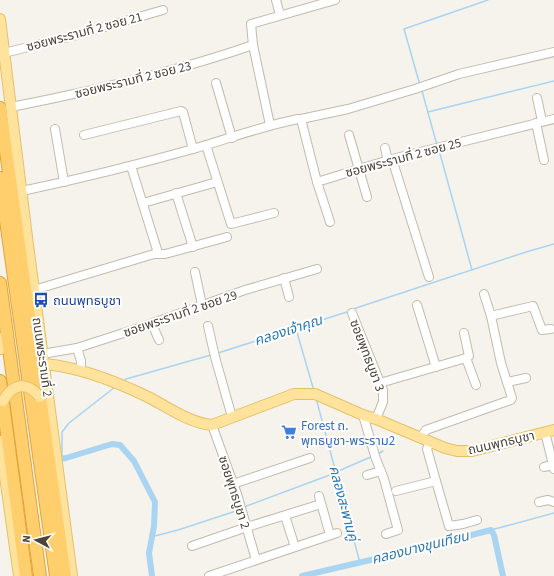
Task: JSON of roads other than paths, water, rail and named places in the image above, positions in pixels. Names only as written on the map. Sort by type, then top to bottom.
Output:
[{"type":"highway","points":[[6,108],[40,397],[65,576]]},
{"type":"highway","points":[[0,178],[25,349]]},
{"type":"highway","points":[[0,195],[52,576]]},
{"type":"highway","points":[[0,283],[40,576]]},
{"type":"highway","points":[[0,326],[19,486],[33,576]]},
{"type":"highway","name":"ถนนพระรามที่ 2","points":[[25,349],[42,485],[56,576]]},
{"type":"highway","points":[[0,381],[26,576]]},
{"type":"main road","name":"ถนนพระรามที่ 2","points":[[0,19],[4,53],[6,108],[22,191],[58,478],[72,576]]},
{"type":"main road","name":"ถนนพระรามที่ 2","points":[[0,122],[14,233],[25,349]]},
{"type":"main road","points":[[43,359],[61,366],[110,380],[195,421],[212,425]]},
{"type":"main road","points":[[3,401],[10,390],[20,386],[31,388],[40,397]]},
{"type":"main road","name":"ถนนพุทธบูชา","points":[[212,425],[294,394],[312,394],[430,442],[457,451],[472,451],[549,431]]},
{"type":"main road","points":[[0,442],[4,489],[18,576]]},
{"type":"street","points":[[276,0],[280,15]]},
{"type":"street","points":[[270,125],[254,45],[252,24],[335,0]]},
{"type":"street","name":"ซอยพระรามที่ 2 ซอย 21","points":[[4,53],[77,35],[163,10]]},
{"type":"street","name":"ซอยพระรามที่ 2 ซอย 23","points":[[6,108],[71,95],[132,80],[254,45]]},
{"type":"street","points":[[22,191],[131,166],[232,138],[270,125],[348,109],[459,74],[554,52]]},
{"type":"street","points":[[216,83],[232,138]]},
{"type":"street","points":[[537,98],[544,160]]},
{"type":"street","points":[[84,135],[181,111],[183,112],[193,149]]},
{"type":"street","points":[[301,119],[317,182],[330,222]]},
{"type":"street","name":"ซอยพระรามที่ 2 ซอย 25","points":[[317,182],[390,160],[554,119]]},
{"type":"street","points":[[55,129],[64,182]]},
{"type":"street","points":[[349,135],[367,197]]},
{"type":"street","points":[[206,145],[231,224],[274,213]]},
{"type":"street","points":[[385,148],[429,277]]},
{"type":"street","points":[[131,166],[158,253]]},
{"type":"street","points":[[143,203],[217,182]]},
{"type":"street","points":[[176,193],[193,247]]},
{"type":"street","points":[[34,290],[158,253],[165,254],[227,237]]},
{"type":"street","name":"ซอยพระรามที่ 2 ซอย 29","points":[[43,359],[152,324],[245,290],[317,268]]},
{"type":"street","points":[[194,272],[202,305]]},
{"type":"street","points":[[284,278],[289,297]]},
{"type":"street","points":[[420,438],[426,430],[511,400],[512,398],[501,363],[491,316],[484,294]]},
{"type":"street","points":[[417,305],[436,367]]},
{"type":"street","points":[[491,316],[534,306],[541,329]]},
{"type":"street","name":"ซอยพุทธบูชา 3","points":[[352,313],[383,390],[383,402],[376,419]]},
{"type":"street","points":[[152,324],[159,340]]},
{"type":"street","points":[[208,326],[232,417]]},
{"type":"street","points":[[532,332],[541,329],[543,331],[551,329]]},
{"type":"street","points":[[380,383],[466,358],[469,356],[464,333]]},
{"type":"street","points":[[77,348],[81,361],[81,371]]},
{"type":"street","points":[[466,358],[476,385]]},
{"type":"street","points":[[507,382],[526,378]]},
{"type":"street","points":[[362,415],[381,471],[398,530],[386,534]]},
{"type":"street","name":"ซอยพุทธบูชา 2","points":[[212,425],[233,484],[256,560]]},
{"type":"street","points":[[544,467],[553,467],[549,431]]},
{"type":"street","points":[[430,442],[428,449],[449,526],[477,520]]},
{"type":"street","points":[[233,484],[310,458]]},
{"type":"street","points":[[367,474],[381,471]]},
{"type":"street","points":[[396,491],[436,480]]},
{"type":"street","points":[[192,546],[285,516],[320,500],[334,534],[209,576]]},
{"type":"street","points":[[539,502],[548,500],[554,502]]},
{"type":"street","points":[[285,516],[295,547]]},
{"type":"waterway","points":[[420,85],[404,29],[488,0]]},
{"type":"waterway","points":[[428,112],[554,81]]},
{"type":"waterway","points":[[422,91],[437,145]]},
{"type":"waterway","points":[[439,150],[472,270]]},
{"type":"waterway","name":"คลองเจ้าคุณ","points":[[353,309],[554,244]]},
{"type":"waterway","name":"คลองเจ้าคุณ","points":[[218,353],[350,311]]},
{"type":"waterway","name":"คลองสะพานคู่","points":[[296,329],[314,391]]},
{"type":"waterway","name":"คลองเจ้าคุณ","points":[[123,381],[211,355]]},
{"type":"waterway","name":"คลองเจ้าคุณ","points":[[62,459],[62,432],[69,423],[115,387]]},
{"type":"waterway","name":"คลองสะพานคู่","points":[[316,398],[360,563]]},
{"type":"waterway","name":"คลองบางขุนเทียน","points":[[54,460],[66,458],[112,444],[120,445],[134,461],[155,502],[154,526],[149,553],[152,576]]},
{"type":"waterway","points":[[378,454],[383,451]]},
{"type":"waterway","points":[[244,507],[327,476],[373,456]]},
{"type":"waterway","points":[[151,537],[178,530],[239,510]]},
{"type":"waterway","points":[[491,530],[554,513]]},
{"type":"waterway","name":"คลองบางขุนเทียน","points":[[302,576],[491,530],[494,535],[503,576]]},
{"type":"place","name":"ถนนพุทธบูชา","points":[[41,300]]},
{"type":"place","name":"Forest ถ. พุทธบูชา-พระราม2","points":[[289,432]]}]
